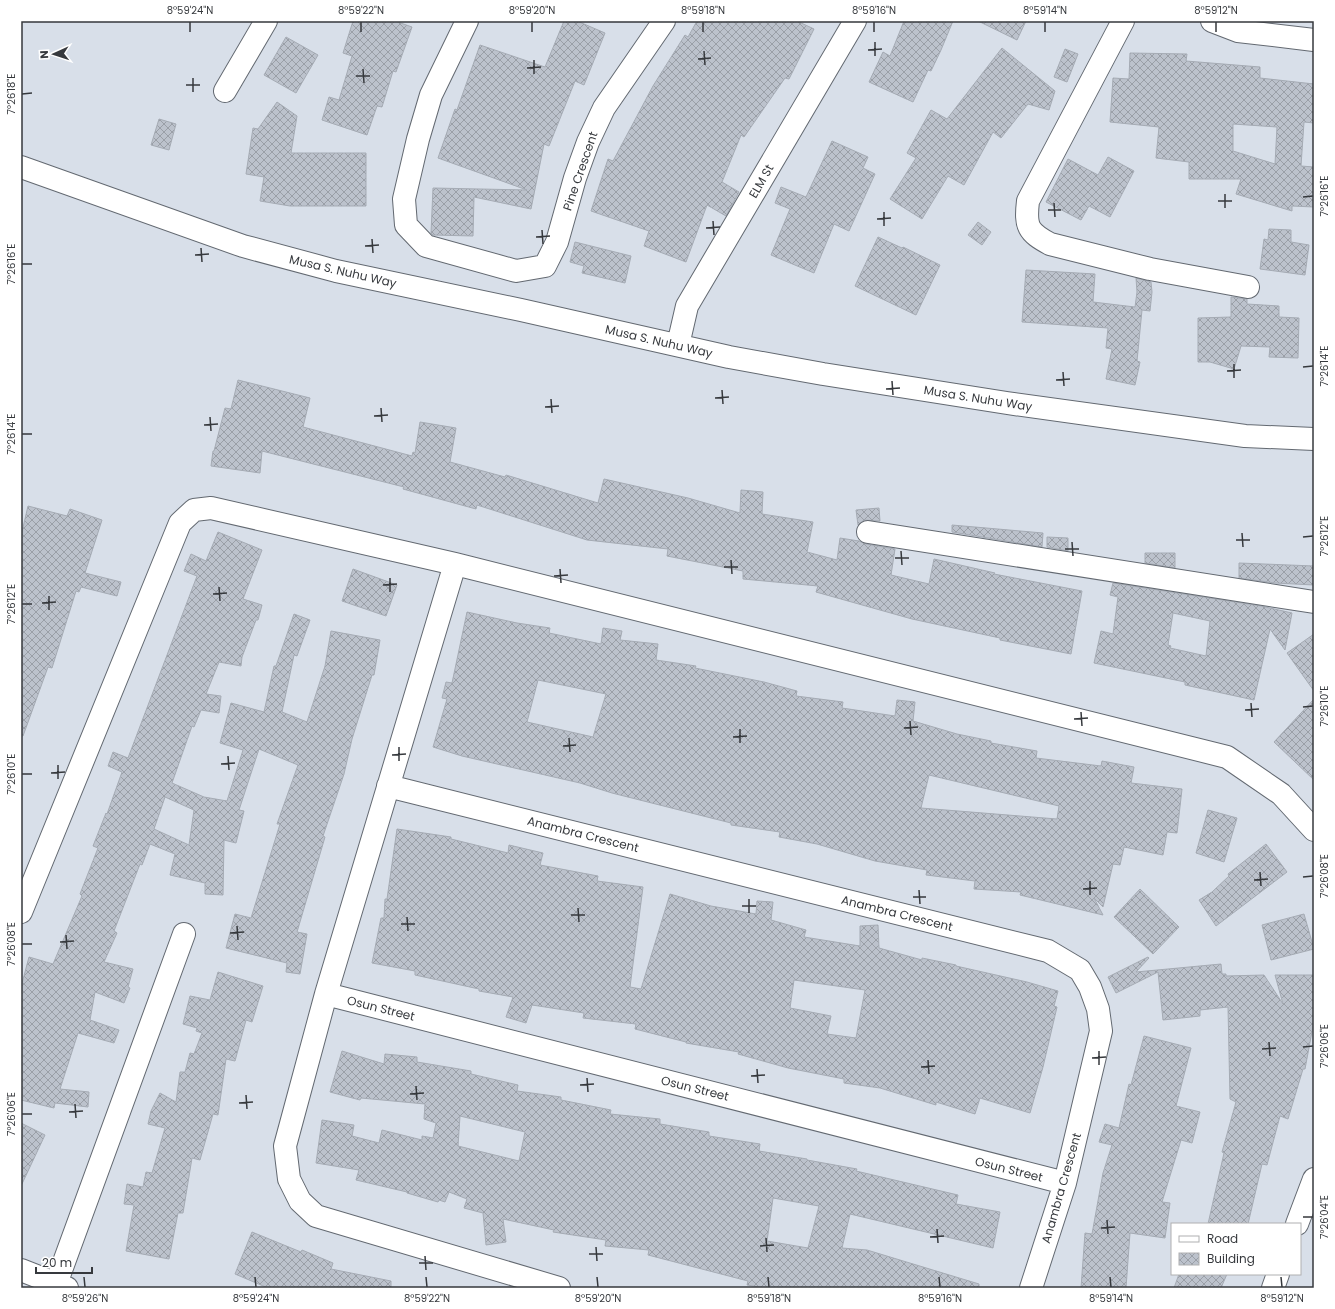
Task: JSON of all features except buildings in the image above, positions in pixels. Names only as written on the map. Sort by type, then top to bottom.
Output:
[{"type":"street","points":[[225,91],[266,21]]},
{"type":"street","name":"Pine Crescent","points":[[468,21],[431,95],[420,132],[404,199],[406,225],[426,246],[516,270],[545,266],[557,242],[575,178],[588,142],[604,108],[664,21]]},
{"type":"street","name":"ELM St","points":[[678,345],[687,306],[855,21]]},
{"type":"street","points":[[1123,21],[1028,202],[1026,219],[1031,230],[1039,238],[1050,244],[1150,269],[1248,287]]},
{"type":"street","points":[[1212,21],[1238,31],[1314,40]]},
{"type":"street","name":"Musa S. Nuhu Way","points":[[21,167],[243,246],[328,269],[521,310],[729,357],[823,374],[1007,403],[1245,436],[1314,439]]},
{"type":"street","points":[[21,912],[180,523],[194,510],[211,508],[455,564],[1227,757],[1281,794],[1313,826]]},
{"type":"street","points":[[868,532],[1314,602]]},
{"type":"street","points":[[455,564],[326,994],[285,1146],[289,1178],[300,1201],[316,1216],[559,1288]]},
{"type":"street","name":"Anambra Crescent","points":[[388,786],[1048,951],[1080,970],[1090,987],[1098,1009],[1101,1031],[1065,1183],[1031,1288]]},
{"type":"street","points":[[21,1270],[61,1286],[184,934]]},
{"type":"street","name":"Osun Street","points":[[326,994],[1065,1183]]},
{"type":"street","points":[[1297,1223],[1314,1179]]},
{"type":"street","points":[[1273,1288],[1278,1275]]}]
